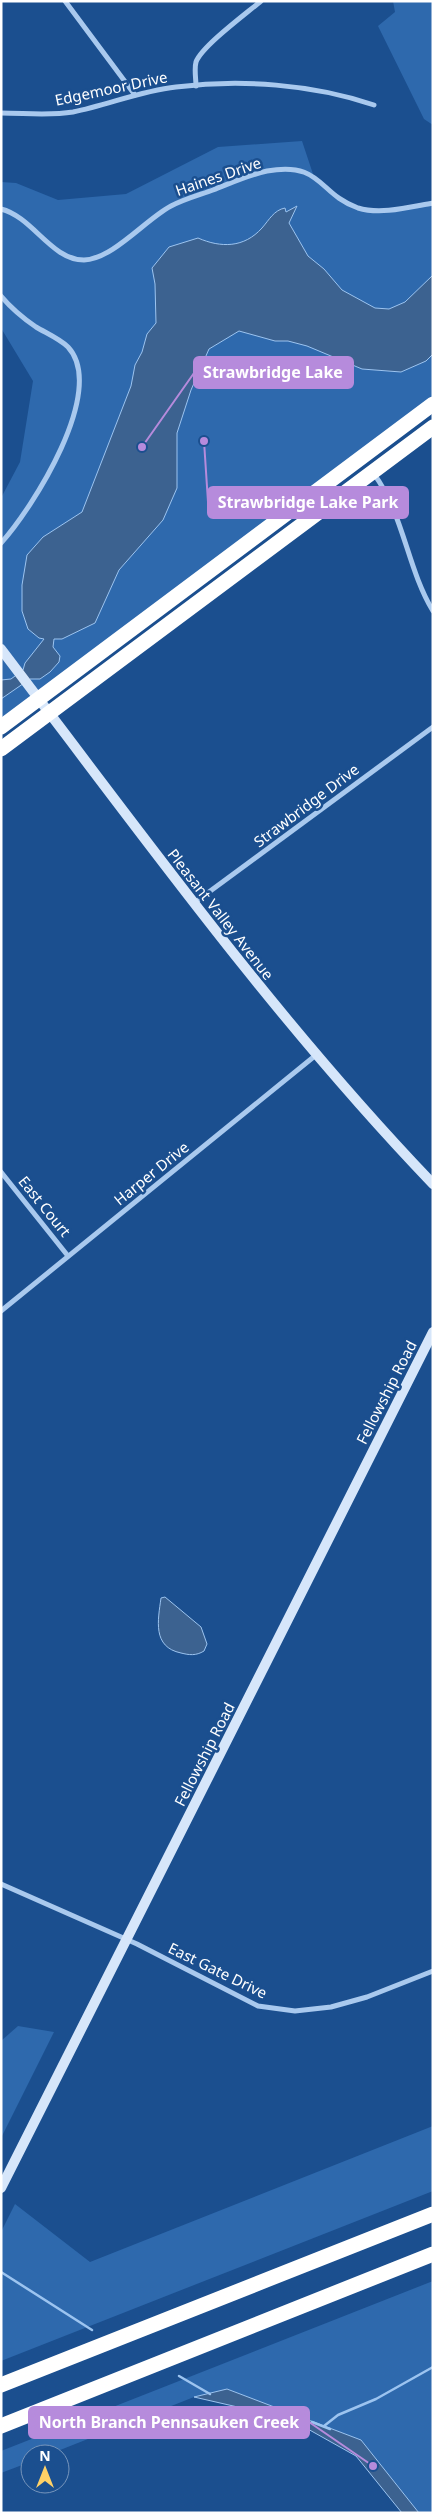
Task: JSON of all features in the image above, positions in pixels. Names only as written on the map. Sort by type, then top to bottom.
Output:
[{"type":"highway","points":[[1,727],[433,404]]},
{"type":"highway","points":[[1,750],[433,427]]},
{"type":"highway","points":[[1,2385],[433,2214]]},
{"type":"highway","points":[[1,2426],[433,2254]]},
{"type":"street","points":[[65,1],[136,94]]},
{"type":"street","points":[[196,86],[196,62],[200,56],[223,33],[262,1]]},
{"type":"street","name":"Edgemoor Drive","points":[[1,113],[60,114],[136,94],[196,86],[287,86],[339,95],[374,105]]},
{"type":"street","name":"Haines Drive","points":[[1,210],[22,220],[63,254],[86,260],[111,249],[170,206],[269,171],[299,170],[326,186],[351,205],[366,210],[382,211],[433,203]]},
{"type":"street","points":[[1,296],[17,313],[68,347],[75,358],[79,372],[74,412],[56,463],[40,492],[1,543]]},
{"type":"street","points":[[373,472],[393,505],[419,582],[433,611]]},
{"type":"street","name":"Pleasant Valley Avenue","points":[[1,649],[193,904],[258,987],[316,1055],[433,1184]]},
{"type":"street","name":"Strawbridge Drive","points":[[193,904],[433,727]]},
{"type":"street","name":"Harper Drive","points":[[1,1311],[316,1055]]},
{"type":"street","name":"East Court","points":[[1,1172],[68,1256]]},
{"type":"street","name":"Fellowship Road","points":[[1,2188],[433,1332]]},
{"type":"street","name":"East Gate Drive","points":[[1,1884],[127,1940],[258,2006],[276,2010],[313,2010],[332,2007],[433,1971]]},
{"type":"shaded area","points":[[393,1],[433,1],[433,125],[424,119],[378,26],[395,12]]},
{"type":"shaded area","points":[[302,141],[314,177],[351,205],[374,211],[433,202],[433,404],[1,727],[1,498],[20,462],[33,381],[1,328],[1,182],[16,183],[58,200],[126,194],[218,147]]},
{"type":"shaded area","points":[[297,206],[289,223],[308,256],[324,269],[342,290],[375,308],[389,309],[405,302],[433,275],[433,354],[426,361],[401,372],[362,369],[307,346],[288,341],[275,341],[239,331],[209,349],[191,390],[177,433],[177,488],[163,520],[119,570],[95,623],[62,639],[54,639],[53,647],[60,656],[59,662],[40,679],[30,679],[1,699],[1,680],[11,679],[23,670],[25,663],[44,639],[39,638],[28,629],[22,611],[22,585],[27,555],[43,537],[82,512],[131,386],[135,365],[142,352],[147,334],[156,323],[155,284],[152,268],[169,247],[198,238],[224,245],[240,243],[255,235],[281,209],[285,208],[286,212]]},
{"type":"shaded area","points":[[165,1597],[201,1627],[207,1644],[204,1651],[187,1654],[172,1650],[165,1645],[161,1639],[158,1623],[161,1598]]},
{"type":"shaded area","points":[[18,2026],[54,2032],[1,2138],[1,2041]]},
{"type":"shaded area","points":[[433,2126],[433,2191],[1,2361],[1,2232],[15,2204],[90,2262]]},
{"type":"shaded area","points":[[433,2281],[433,2513],[419,2513],[361,2440],[227,2389],[194,2397],[70,2446],[70,2444],[20,2444],[20,2466],[1,2473],[1,2451]]},
{"type":"shaded area","points":[[227,2389],[361,2440],[419,2513],[402,2513],[356,2456],[290,2419],[194,2397]]},
{"type":"waterway","points":[[1,2272],[92,2330]]},
{"type":"waterway","points":[[324,2426],[338,2415],[376,2399],[433,2367]]},
{"type":"waterway","points":[[179,2376],[210,2394]]},
{"type":"waterway","points":[[312,2422],[330,2429]]},
{"type":"place","name":"Strawbridge Lake Park","points":[[204,441]]},
{"type":"place","name":"Strawbridge Lake","points":[[142,447]]},
{"type":"place","name":"North Branch Pennsauken Creek","points":[[373,2466]]}]
